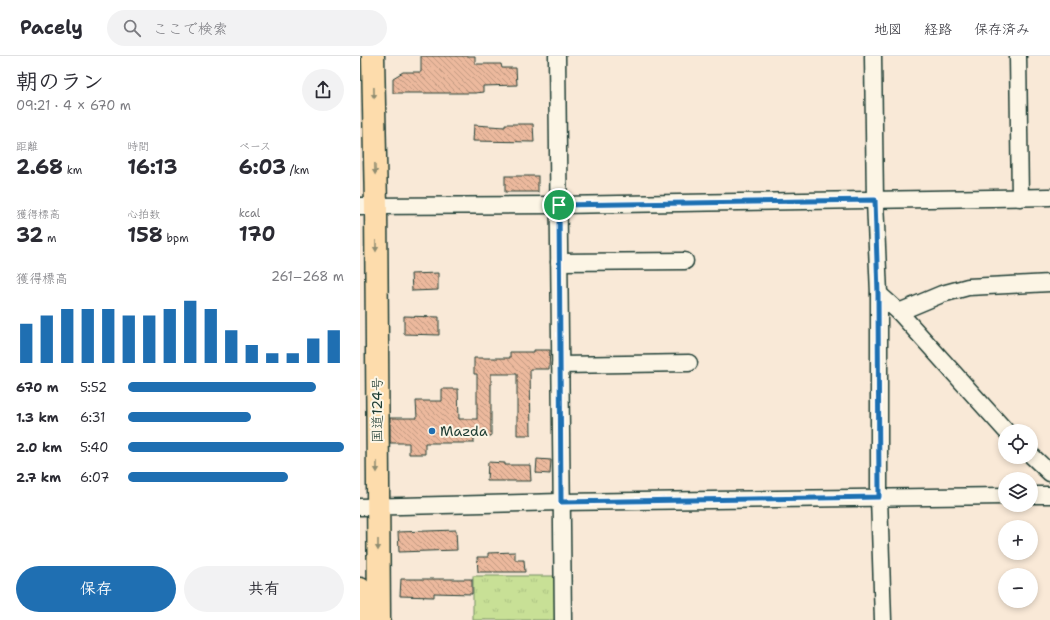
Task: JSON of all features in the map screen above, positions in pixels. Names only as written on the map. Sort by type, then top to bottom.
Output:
[{"type":"highway","name":"国道124号","points":[[373,56],[368,206],[369,507],[378,620]]},
{"type":"highway","points":[[360,589],[360,620]]},
{"type":"street","points":[[557,56],[563,620]]},
{"type":"street","points":[[873,56],[878,294],[879,497],[883,620]]},
{"type":"street","points":[[1018,56],[1020,198]]},
{"type":"street","points":[[368,206],[559,205],[1050,197]]},
{"type":"street","points":[[559,262],[684,261]]},
{"type":"street","points":[[899,312],[942,294],[968,287],[1050,283]]},
{"type":"street","points":[[878,294],[899,312],[1000,424]]},
{"type":"street","points":[[560,365],[689,362]]},
{"type":"street","points":[[1038,462],[1050,473]]},
{"type":"street","points":[[1038,495],[1050,495]]},
{"type":"street","points":[[369,507],[561,502],[998,496]]},
{"type":"green space","points":[[473,576],[556,576],[556,620],[473,620]]},
{"type":"building","points":[[421,56],[475,56],[475,64],[501,64],[502,68],[516,68],[517,85],[483,86],[483,92],[475,93],[393,93],[393,78],[403,72],[421,72]]},
{"type":"building","points":[[505,124],[533,124],[534,142],[473,141],[474,125],[505,127]]},
{"type":"building","points":[[505,176],[538,176],[538,192],[505,192]]},
{"type":"building","points":[[438,273],[438,290],[412,291],[411,274]]},
{"type":"building","points":[[404,316],[439,317],[439,335],[404,334]]},
{"type":"building","points":[[534,350],[550,350],[549,369],[530,369],[531,435],[517,435],[517,374],[491,374],[491,436],[474,436],[474,443],[425,443],[425,454],[409,454],[409,443],[390,443],[390,418],[417,418],[416,401],[442,401],[442,389],[458,389],[459,419],[477,419],[477,374],[474,374],[474,358],[510,358],[510,352],[534,352]]},
{"type":"building","points":[[537,459],[551,460],[550,474],[536,473]]},
{"type":"building","points":[[488,462],[505,463],[505,465],[530,465],[531,481],[487,481]]},
{"type":"building","points":[[456,530],[457,550],[399,552],[398,532]]},
{"type":"building","points":[[515,552],[515,560],[524,560],[525,572],[478,572],[477,557],[488,557],[488,553]]},
{"type":"building","points":[[401,579],[472,579],[472,594],[434,593],[434,597],[400,596]]},
{"type":"place","name":"Mazda","points":[[432,431]]},
{"type":"route","points":[[875,200],[878,294],[879,497],[561,502],[559,205],[875,200]]}]
